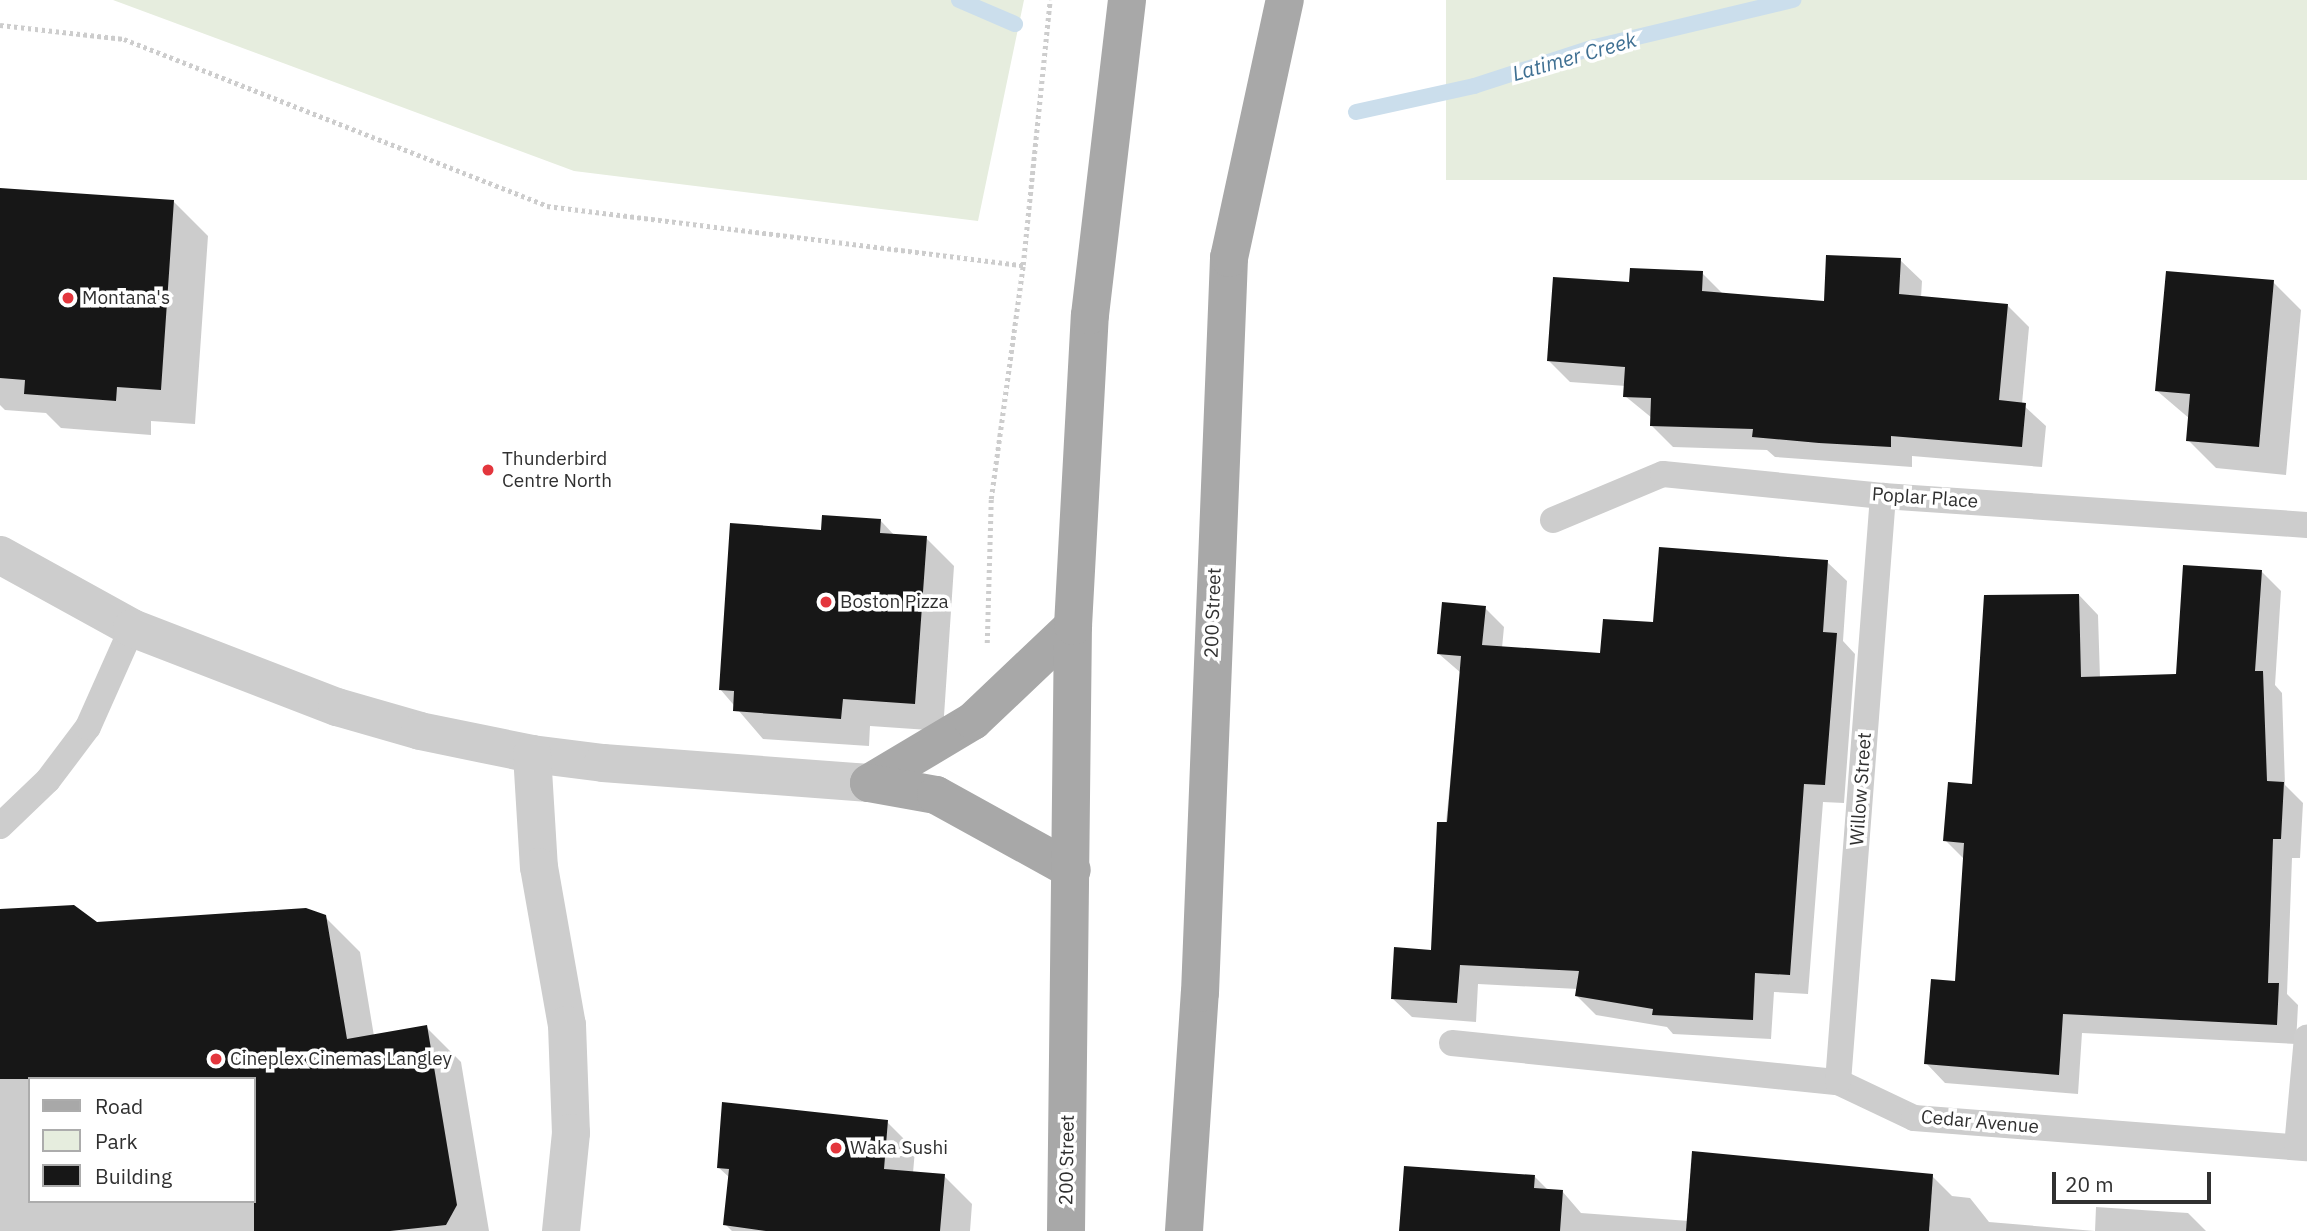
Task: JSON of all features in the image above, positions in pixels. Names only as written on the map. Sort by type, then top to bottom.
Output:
[{"type":"main road","name":"200 Street","points":[[1066,1231],[1073,626],[1090,315],[1127,0]]},
{"type":"main road","name":"200 Street","points":[[1184,1231],[1200,993],[1228,258],[1285,0]]},
{"type":"main road","points":[[869,783],[974,721],[1073,626]]},
{"type":"main road","points":[[869,783],[936,795],[1072,870]]},
{"type":"street","points":[[0,555],[132,628],[337,707],[421,731],[532,754],[869,783]]},
{"type":"street","points":[[532,754],[540,867],[567,1025],[572,1133],[561,1231]]},
{"type":"lane","name":"Poplar Place","points":[[1553,520],[1663,474],[1883,496],[2307,524]]},
{"type":"lane","name":"Willow Street","points":[[1838,1082],[1883,496]]},
{"type":"lane","points":[[0,826],[48,780],[88,727],[132,628]]},
{"type":"lane","points":[[2302,1147],[2307,1037]]},
{"type":"lane","name":"Cedar Avenue","points":[[1452,1043],[1838,1082],[1914,1118],[2302,1147]]},
{"type":"path","points":[[987,647],[991,499],[1023,265],[1050,0]]},
{"type":"path","points":[[0,25],[124,39],[547,206],[1023,265]]},
{"type":"green space","points":[[113,0],[1024,0],[978,221],[574,171]]},
{"type":"green space","points":[[1446,0],[2307,0],[2307,180],[1446,180]]},
{"type":"building","points":[[0,188],[174,200],[161,390],[117,387],[116,401],[24,394],[25,380],[0,378]]},
{"type":"building","points":[[1826,255],[1901,258],[1899,294],[2008,304],[1999,400],[2026,403],[2022,447],[1891,436],[1891,447],[1819,443],[1752,437],[1753,429],[1650,426],[1651,398],[1623,397],[1625,367],[1547,361],[1553,277],[1629,282],[1630,268],[1703,271],[1702,291],[1824,301]]},
{"type":"building","points":[[2166,271],[2274,280],[2259,447],[2186,441],[2190,394],[2155,391]]},
{"type":"building","points":[[822,515],[881,519],[880,533],[927,536],[915,704],[843,699],[841,719],[733,711],[734,691],[719,690],[730,523],[821,530]]},
{"type":"building","points":[[1659,547],[1828,560],[1823,632],[1837,633],[1825,785],[1804,784],[1790,975],[1755,973],[1753,1020],[1652,1015],[1653,1009],[1575,996],[1579,971],[1460,965],[1457,1003],[1391,999],[1394,947],[1431,950],[1437,822],[1447,822],[1461,656],[1437,654],[1442,602],[1486,606],[1482,645],[1600,653],[1603,619],[1653,622]]},
{"type":"building","points":[[2183,565],[2262,570],[2255,671],[2263,671],[2267,781],[2284,782],[2281,839],[2273,839],[2268,983],[2279,983],[2277,1025],[2063,1014],[2059,1075],[1924,1064],[1931,979],[1955,981],[1964,843],[1943,841],[1948,782],[1972,784],[1984,595],[2079,594],[2081,677],[2176,674]]},
{"type":"building","name":"Cineplex Cinemas Langley","points":[[74,905],[97,922],[306,908],[326,915],[347,1039],[427,1025],[457,1205],[446,1225],[390,1231],[254,1231],[256,1077],[0,1079],[0,909]]},
{"type":"building","points":[[722,1102],[888,1120],[884,1169],[945,1174],[940,1231],[766,1231],[723,1225],[729,1169],[717,1168]]},
{"type":"building","points":[[1692,1151],[1933,1174],[1929,1231],[1686,1231]]},
{"type":"building","points":[[1404,1166],[1535,1175],[1534,1188],[1563,1190],[1560,1231],[1399,1231]]},
{"type":"waterway","name":"Latimer Creek","points":[[959,0],[1015,24]]},
{"type":"waterway","name":"Latimer Creek","points":[[1356,112],[1474,86],[1595,47],[1793,0]]},
{"type":"place","name":"Montana's","points":[[68,298]]},
{"type":"place","name":"Thunderbird Centre North","points":[[488,470]]},
{"type":"place","name":"Boston Pizza","points":[[826,602]]},
{"type":"place","name":"Cineplex Cinemas Langley","points":[[216,1059]]},
{"type":"place","name":"Waka Sushi","points":[[836,1148]]}]
